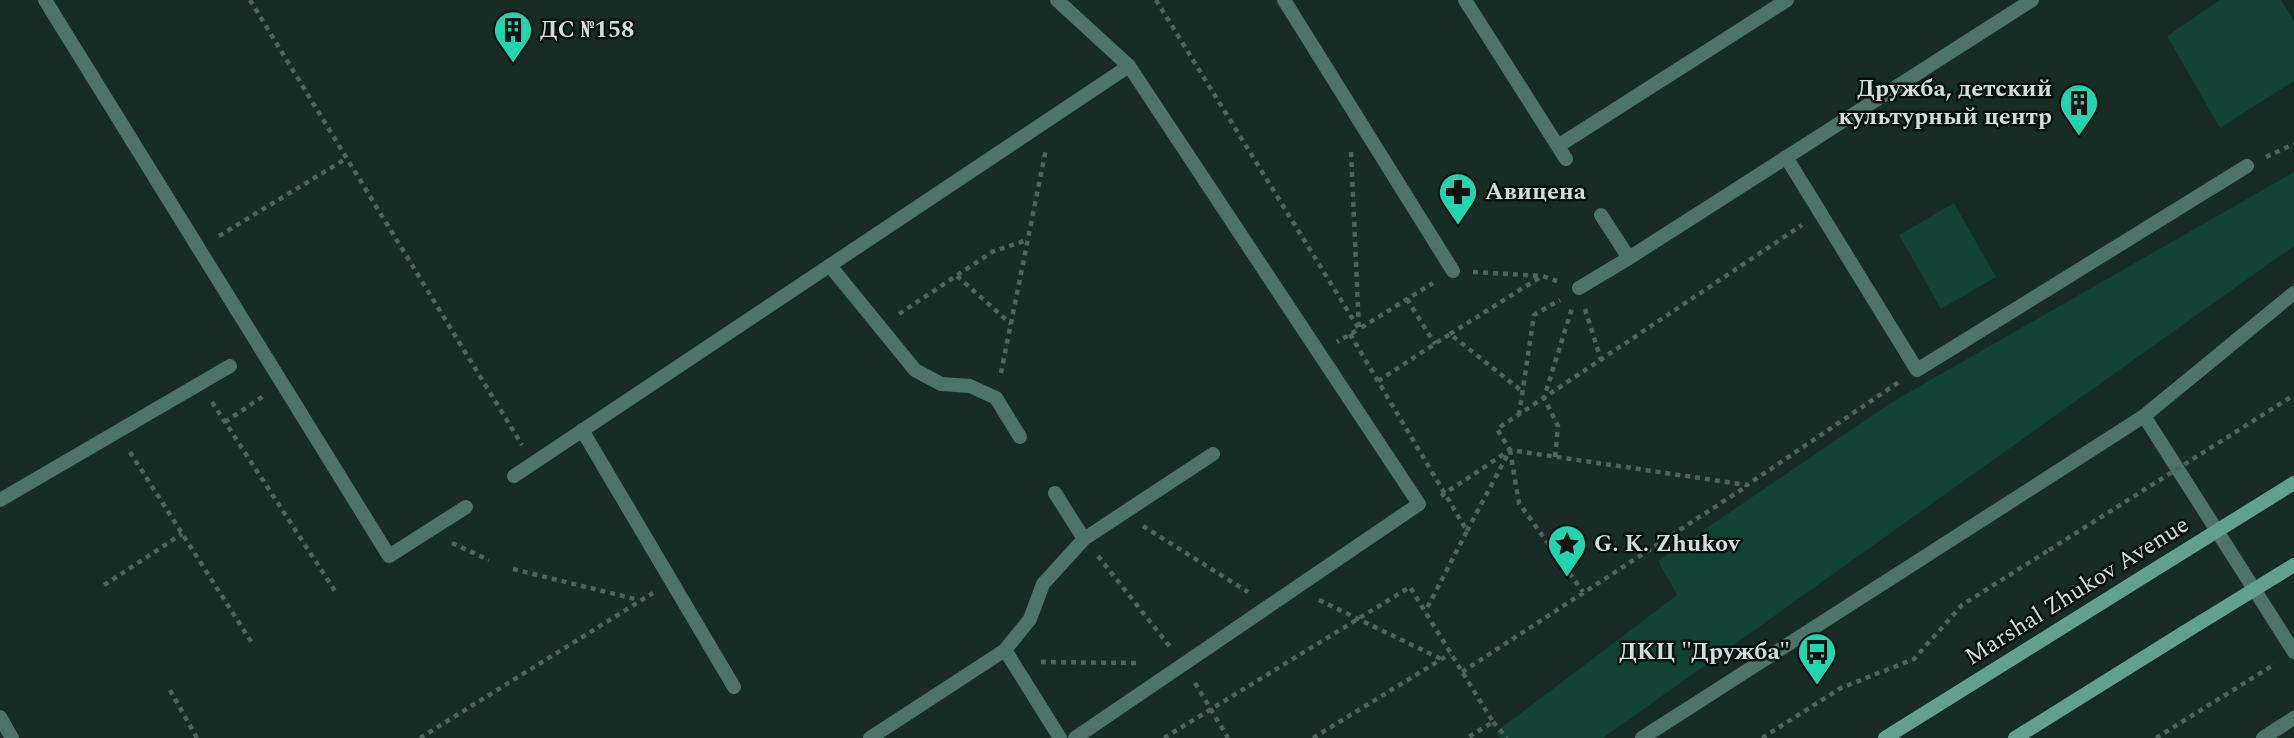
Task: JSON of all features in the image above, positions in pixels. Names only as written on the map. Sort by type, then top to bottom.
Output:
[{"type":"main road","name":"Marshal Zhukov Avenue","points":[[1885,738],[2294,483]]},
{"type":"main road","points":[[2015,738],[2294,565]]},
{"type":"street","points":[[45,0],[389,555],[466,507]]},
{"type":"street","points":[[1057,0],[1129,66],[1419,504],[1075,738]]},
{"type":"street","points":[[1284,0],[1453,271]]},
{"type":"street","points":[[1465,0],[1562,153],[1787,0]]},
{"type":"street","points":[[1579,288],[2032,0]]},
{"type":"street","points":[[514,477],[1129,66]]},
{"type":"street","points":[[1786,157],[1917,370],[2247,166]]},
{"type":"street","points":[[1601,215],[1629,258]]},
{"type":"street","points":[[831,267],[915,370],[941,384],[970,386],[996,398],[1020,438]]},
{"type":"street","points":[[1642,738],[2144,416],[2294,293]]},
{"type":"street","points":[[0,500],[230,366]]},
{"type":"street","points":[[2144,416],[2289,655]]},
{"type":"street","points":[[582,430],[734,687]]},
{"type":"street","points":[[870,738],[1005,650],[1030,619],[1043,584],[1084,539],[1213,454]]},
{"type":"street","points":[[1055,493],[1084,539]]},
{"type":"street","points":[[1005,650],[1060,738]]},
{"type":"street","points":[[0,717],[12,738]]},
{"type":"street","points":[[2263,738],[2294,718]]},
{"type":"path","points":[[250,0],[533,463]]},
{"type":"path","points":[[1156,0],[1359,329]]},
{"type":"path","points":[[1348,103],[1359,329]]},
{"type":"path","points":[[996,398],[1053,117]]},
{"type":"path","points":[[199,249],[347,158]]},
{"type":"path","points":[[1583,592],[1519,503],[1510,450],[1497,429],[1820,213]]},
{"type":"path","points":[[880,326],[992,252],[1028,240]]},
{"type":"path","points":[[1320,354],[1453,271],[1542,276],[1579,288]]},
{"type":"path","points":[[957,276],[1011,324]]},
{"type":"path","points":[[1378,381],[1542,276]]},
{"type":"path","points":[[1579,288],[1601,360]]},
{"type":"path","points":[[1519,415],[1534,315],[1579,288]]},
{"type":"path","points":[[1555,457],[1558,426],[1544,398],[1579,288]]},
{"type":"path","points":[[1406,299],[1435,344]]},
{"type":"path","points":[[1450,334],[1522,392]]},
{"type":"path","points":[[1462,672],[1917,370]]},
{"type":"path","points":[[283,383],[225,422],[335,591]]},
{"type":"path","points":[[1762,738],[1841,688],[1914,659],[1962,605],[2294,395]]},
{"type":"path","points":[[117,433],[253,643]]},
{"type":"path","points":[[1419,504],[1446,495],[1510,450],[1747,485]]},
{"type":"path","points":[[1467,531],[1510,450]]},
{"type":"path","points":[[1123,513],[1270,606]]},
{"type":"path","points":[[427,531],[489,560]]},
{"type":"path","points":[[104,585],[183,534]]},
{"type":"path","points":[[1084,539],[1184,664]]},
{"type":"path","points":[[513,569],[640,601]]},
{"type":"path","points":[[420,738],[671,581]]},
{"type":"path","points":[[1164,738],[1410,587],[1493,722],[1507,738]]},
{"type":"path","points":[[1295,588],[1441,659]]},
{"type":"path","points":[[1313,738],[1450,653]]},
{"type":"path","points":[[2156,738],[2289,655]]},
{"type":"path","points":[[170,690],[197,738]]},
{"type":"path","points":[[1467,738],[1493,722]]},
{"type":"green space","points":[[2220,0],[2281,0],[2294,21],[2294,81],[2220,128],[2167,36]]},
{"type":"green space","points":[[2294,172],[2294,246],[1603,738],[1500,738],[1496,732],[1677,595],[1658,561],[1892,402]]},
{"type":"green space","points":[[1954,203],[1996,277],[1941,309],[1899,235]]},
{"type":"place","name":"ДС №158","points":[[513,64]]},
{"type":"place","name":"Дружба, детский культурный центр","points":[[2079,137]]},
{"type":"place","name":"Авицена","points":[[1458,226]]},
{"type":"place","name":"G. K. Zhukov","points":[[1567,578]]},
{"type":"place","name":"ДКЦ \"Дружба\"","points":[[1817,686]]}]
